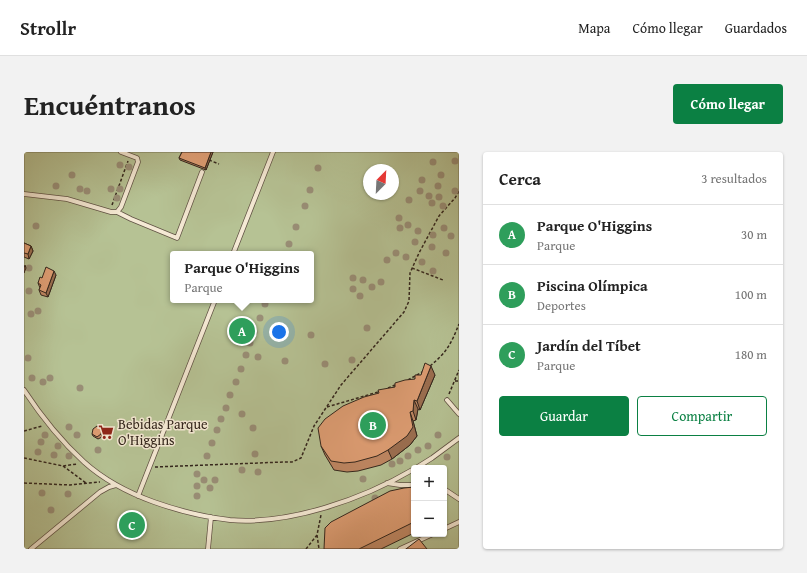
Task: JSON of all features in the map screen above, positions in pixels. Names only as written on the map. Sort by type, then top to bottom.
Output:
[{"type":"lane","points":[[117,212],[121,207],[138,162],[137,158],[121,152]]},
{"type":"lane","points":[[234,251],[272,152]]},
{"type":"lane","points":[[24,194],[67,199],[109,212],[117,212],[177,238],[202,172]]},
{"type":"lane","points":[[138,496],[214,303]]},
{"type":"lane","points":[[24,390],[48,424],[65,443],[84,462],[110,481],[138,496],[174,508],[211,517],[231,520],[262,520],[323,508],[358,496],[411,470]]},
{"type":"lane","points":[[447,400],[459,414]]},
{"type":"lane","points":[[420,465],[459,438]]},
{"type":"lane","points":[[387,483],[411,485]]},
{"type":"lane","points":[[31,549],[100,492],[117,485]]},
{"type":"lane","points":[[447,491],[459,499]]},
{"type":"lane","points":[[208,549],[211,517]]},
{"type":"lane","points":[[447,528],[459,522]]},
{"type":"lane","points":[[400,549],[426,537]]},
{"type":"path","points":[[109,212],[130,156]]},
{"type":"path","points":[[209,160],[219,164]]},
{"type":"path","points":[[150,467],[284,462],[298,460],[303,454],[314,426],[341,386],[404,312],[409,301],[409,279],[412,268],[435,223],[459,191]]},
{"type":"path","points":[[412,268],[443,280]]},
{"type":"path","points":[[408,380],[426,370],[445,352],[452,343],[459,324]]},
{"type":"path","points":[[447,400],[459,370]]},
{"type":"path","points":[[385,390],[396,385]]},
{"type":"path","points":[[326,407],[378,392]]},
{"type":"path","points":[[24,432],[48,424]]},
{"type":"path","points":[[24,458],[63,466],[84,462]]},
{"type":"path","points":[[63,466],[87,484]]},
{"type":"path","points":[[24,483],[87,484],[110,481]]},
{"type":"path","points":[[319,549],[317,536],[323,508]]},
{"type":"path","points":[[306,549],[317,536]]},
{"type":"green space","points":[[24,152],[459,152],[459,549],[24,549]]},
{"type":"building","points":[[182,152],[211,152],[205,168],[179,158]]},
{"type":"building","points":[[24,243],[31,246],[28,254],[24,253]]},
{"type":"building","points":[[46,267],[54,271],[46,293],[39,290],[41,285],[38,283],[40,277],[42,278]]},
{"type":"building","points":[[425,363],[431,366],[417,401],[414,400],[413,411],[410,412],[413,427],[407,436],[377,456],[355,462],[344,463],[331,461],[321,446],[318,428],[325,419],[343,406],[364,397],[379,393],[378,390],[395,387],[395,383],[415,379],[415,375],[421,375]]},
{"type":"building","points":[[97,426],[102,429],[101,434],[97,437],[92,434],[93,429]]},
{"type":"building","points":[[411,487],[411,523],[359,549],[324,549],[325,528],[331,522],[390,491]]},
{"type":"building","points":[[419,539],[427,549],[406,549]]},
{"type":"place","name":"Parque O'Higgins","points":[[242,331]]},
{"type":"place","name":"Piscina Olímpica","points":[[373,425]]},
{"type":"place","name":"Bebidas Parque O'Higgins","points":[[106,432]]},
{"type":"place","name":"Jardín del Tíbet","points":[[132,525]]}]
